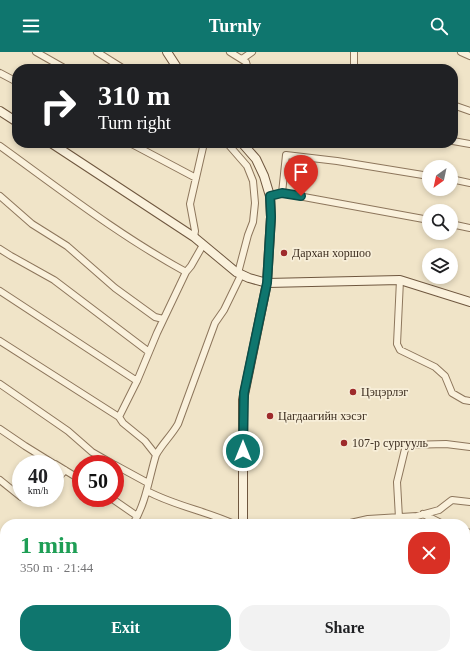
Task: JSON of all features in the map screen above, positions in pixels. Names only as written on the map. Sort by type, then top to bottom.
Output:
[{"type":"main road","points":[[167,52],[175,64]]},
{"type":"main road","points":[[0,111],[12,119]]},
{"type":"main road","points":[[59,148],[194,237],[240,274],[267,283],[400,280],[470,302]]},
{"type":"main road","points":[[243,519],[243,400],[267,283],[271,217],[270,196],[264,176],[256,159],[247,148]]},
{"type":"street","points":[[36,52],[57,64]]},
{"type":"street","points":[[98,52],[116,64]]},
{"type":"street","points":[[232,52],[247,64]]},
{"type":"street","points":[[242,59],[252,52]]},
{"type":"street","points":[[354,52],[354,64]]},
{"type":"street","points":[[462,52],[470,56]]},
{"type":"street","points":[[0,73],[12,79]]},
{"type":"street","points":[[458,106],[470,110]]},
{"type":"street","points":[[458,142],[470,144]]},
{"type":"street","points":[[0,146],[106,222],[151,252],[186,272]]},
{"type":"street","points":[[139,148],[196,178]]},
{"type":"street","points":[[194,237],[196,231],[190,204],[201,148]]},
{"type":"street","points":[[136,519],[147,491],[156,455],[160,448],[172,436],[178,424],[215,323],[224,310],[240,274],[248,235],[253,222],[255,202],[253,181],[247,166],[231,148]]},
{"type":"street","points":[[282,193],[286,155],[337,161],[422,175]]},
{"type":"street","points":[[458,180],[470,183]]},
{"type":"street","points":[[270,196],[282,193],[422,219]]},
{"type":"street","points":[[0,196],[32,224],[67,246],[115,288],[155,317],[163,319]]},
{"type":"street","points":[[458,225],[470,228]]},
{"type":"street","points":[[119,417],[137,381],[163,319],[186,272],[203,245]]},
{"type":"street","points":[[0,249],[54,280],[149,352]]},
{"type":"street","points":[[400,280],[398,344],[400,350],[435,367],[445,376],[452,393],[464,400],[470,401]]},
{"type":"street","points":[[0,291],[137,381]]},
{"type":"street","points":[[0,341],[119,417],[123,423],[145,441],[156,455]]},
{"type":"street","points":[[0,384],[68,431],[98,455]]},
{"type":"street","points":[[0,428],[40,455]]},
{"type":"street","points":[[399,518],[397,482],[406,445],[446,444],[470,447]]},
{"type":"street","points":[[65,470],[72,474]]},
{"type":"street","points":[[124,470],[148,484]]},
{"type":"street","points":[[0,480],[12,490]]},
{"type":"street","points":[[147,491],[163,500],[223,519]]},
{"type":"street","points":[[384,519],[417,516],[439,510],[452,500],[470,502]]},
{"type":"street","points":[[124,507],[138,516]]},
{"type":"street","points":[[423,514],[433,519]]},
{"type":"place","name":"Дархан хоршоо","points":[[284,253]]},
{"type":"place","name":"Цэцэрлэг","points":[[353,392]]},
{"type":"place","name":"Цагдаагийн хэсэг","points":[[270,416]]},
{"type":"place","name":"107-р сургууль","points":[[344,443]]},
{"type":"route","points":[[243,451],[243,400],[267,283],[271,217],[270,196],[282,193],[301,196]]}]
